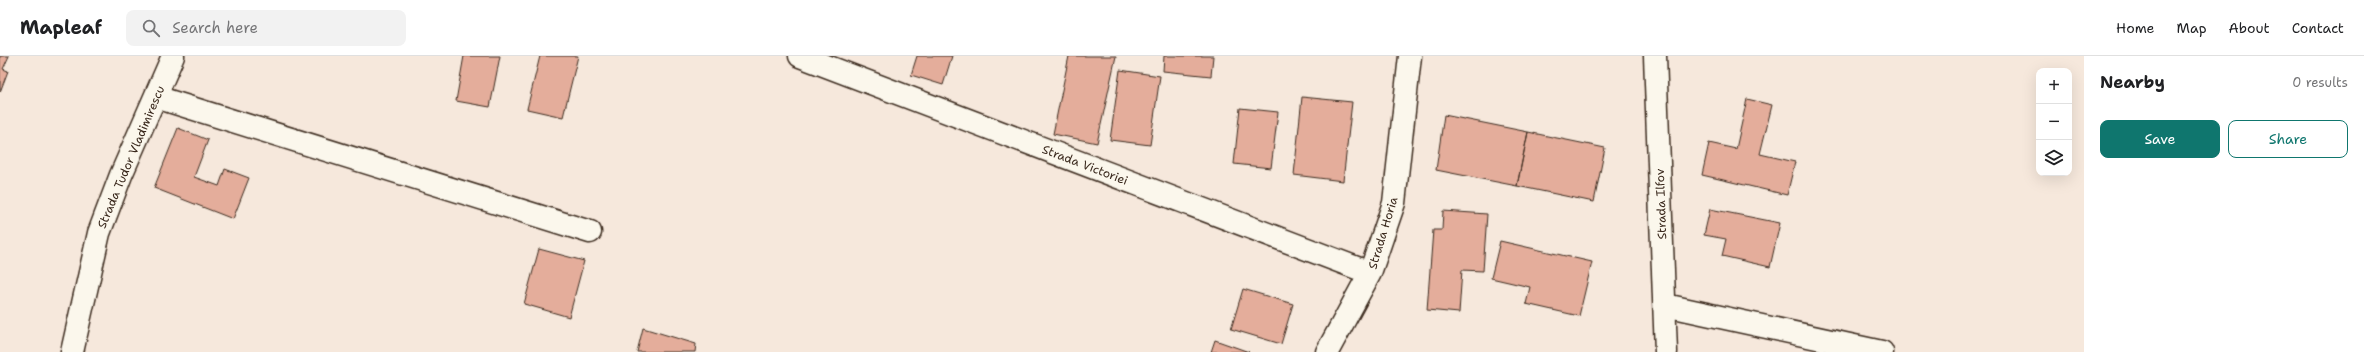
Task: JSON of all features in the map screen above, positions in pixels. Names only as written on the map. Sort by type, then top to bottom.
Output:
[{"type":"street","name":"Strada Tudor Vladimirescu","points":[[72,352],[99,233],[121,175],[173,56]]},
{"type":"street","name":"Strada Victoriei","points":[[800,56],[1370,274]]},
{"type":"street","name":"Strada Horia","points":[[1327,352],[1370,274],[1394,203],[1410,56]]},
{"type":"street","name":"Strada Ilfov","points":[[1655,56],[1666,305],[1666,352]]},
{"type":"street","points":[[156,97],[590,232]]},
{"type":"street","points":[[1666,305],[1882,352]]},
{"type":"building","points":[[0,56],[9,56],[3,69],[8,71],[0,92]]},
{"type":"building","points":[[464,56],[500,56],[490,107],[456,101]]},
{"type":"building","points":[[540,56],[578,56],[563,117],[527,109]]},
{"type":"building","points":[[917,56],[952,56],[943,85],[911,75]]},
{"type":"building","points":[[1069,56],[1116,56],[1097,143],[1053,134]]},
{"type":"building","points":[[1164,56],[1213,56],[1211,76],[1163,71]]},
{"type":"building","points":[[1120,70],[1160,76],[1150,145],[1110,140]]},
{"type":"building","points":[[1302,97],[1352,102],[1343,181],[1294,175]]},
{"type":"building","points":[[1747,99],[1772,105],[1760,154],[1795,162],[1787,195],[1702,175],[1709,143],[1736,149]]},
{"type":"building","points":[[1240,108],[1278,112],[1271,168],[1234,164]]},
{"type":"building","points":[[1444,115],[1528,132],[1517,186],[1436,170]]},
{"type":"building","points":[[178,128],[208,140],[194,177],[219,186],[225,169],[249,178],[233,219],[154,188]]},
{"type":"building","points":[[1528,132],[1605,148],[1594,202],[1517,186]]},
{"type":"building","points":[[1710,209],[1780,223],[1770,267],[1722,256],[1726,239],[1704,235]]},
{"type":"building","points":[[1443,211],[1487,214],[1483,271],[1462,270],[1459,313],[1427,310],[1433,230],[1442,230]]},
{"type":"building","points":[[1500,241],[1592,262],[1579,316],[1526,304],[1530,287],[1491,278]]},
{"type":"building","points":[[539,249],[584,261],[569,317],[524,304]]},
{"type":"building","points":[[1243,289],[1293,304],[1281,344],[1231,329]]},
{"type":"building","points":[[643,328],[696,344],[695,352],[637,352]]},
{"type":"building","points":[[1215,340],[1249,352],[1211,352]]}]
